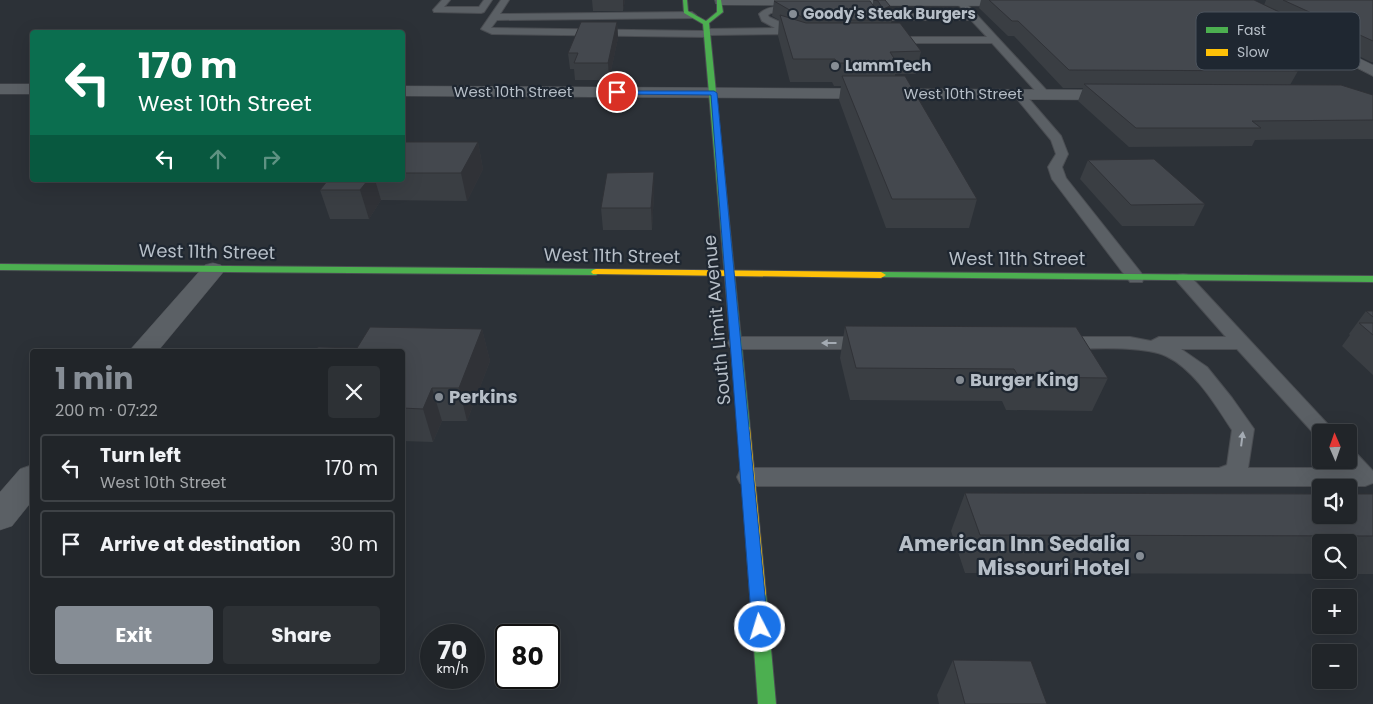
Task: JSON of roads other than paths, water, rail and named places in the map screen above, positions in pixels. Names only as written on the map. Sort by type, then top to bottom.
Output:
[{"type":"main road","points":[[685,0],[686,12],[692,15],[706,30],[720,12],[719,1]]},
{"type":"main road","name":"South Limit Avenue","points":[[706,30],[714,93],[731,275],[767,704]]},
{"type":"main road","name":"West 11th Street","points":[[0,267],[1183,279],[1373,279]]},
{"type":"street","points":[[719,1],[769,1],[866,8],[892,1],[1028,2]]},
{"type":"street","points":[[1228,2],[1266,3]]},
{"type":"street","points":[[1228,2],[1249,12]]},
{"type":"street","points":[[1360,64],[1373,70]]},
{"type":"street","points":[[0,89],[30,89]]},
{"type":"street","name":"West 10th Street","points":[[405,91],[1134,95]]},
{"type":"street","points":[[145,349],[213,270]]},
{"type":"street","points":[[0,516],[30,480]]},
{"type":"lane","points":[[446,0],[438,10],[481,10],[488,0]]},
{"type":"lane","points":[[505,0],[486,29],[492,31],[706,30],[782,32],[804,28]]},
{"type":"lane","points":[[960,2],[1045,95]]},
{"type":"lane","points":[[814,40],[804,40],[782,32],[777,24],[765,19],[763,14],[765,11],[773,10],[866,8]]},
{"type":"lane","points":[[494,17],[692,15]]},
{"type":"lane","points":[[891,17],[973,16]]},
{"type":"lane","points":[[878,40],[995,40]]},
{"type":"lane","points":[[1019,94],[1057,139],[1062,154],[1055,167],[1059,179],[1136,278]]},
{"type":"lane","points":[[1183,279],[1317,424]]},
{"type":"lane","points":[[736,343],[884,343]]},
{"type":"lane","points":[[1041,343],[1242,344]]},
{"type":"lane","points":[[1130,343],[1171,351],[1200,372],[1226,403],[1243,429],[1237,470],[1221,477]]},
{"type":"lane","points":[[748,477],[1365,477],[1357,469]]},
{"type":"place","name":"Goody's Steak Burgers","points":[[793,14]]},
{"type":"place","name":"LammTech","points":[[835,66]]},
{"type":"place","name":"Burger King","points":[[960,380]]},
{"type":"place","name":"Perkins","points":[[439,397]]},
{"type":"place","name":"American Inn Sedalia Missouri Hotel","points":[[1140,556]]}]
